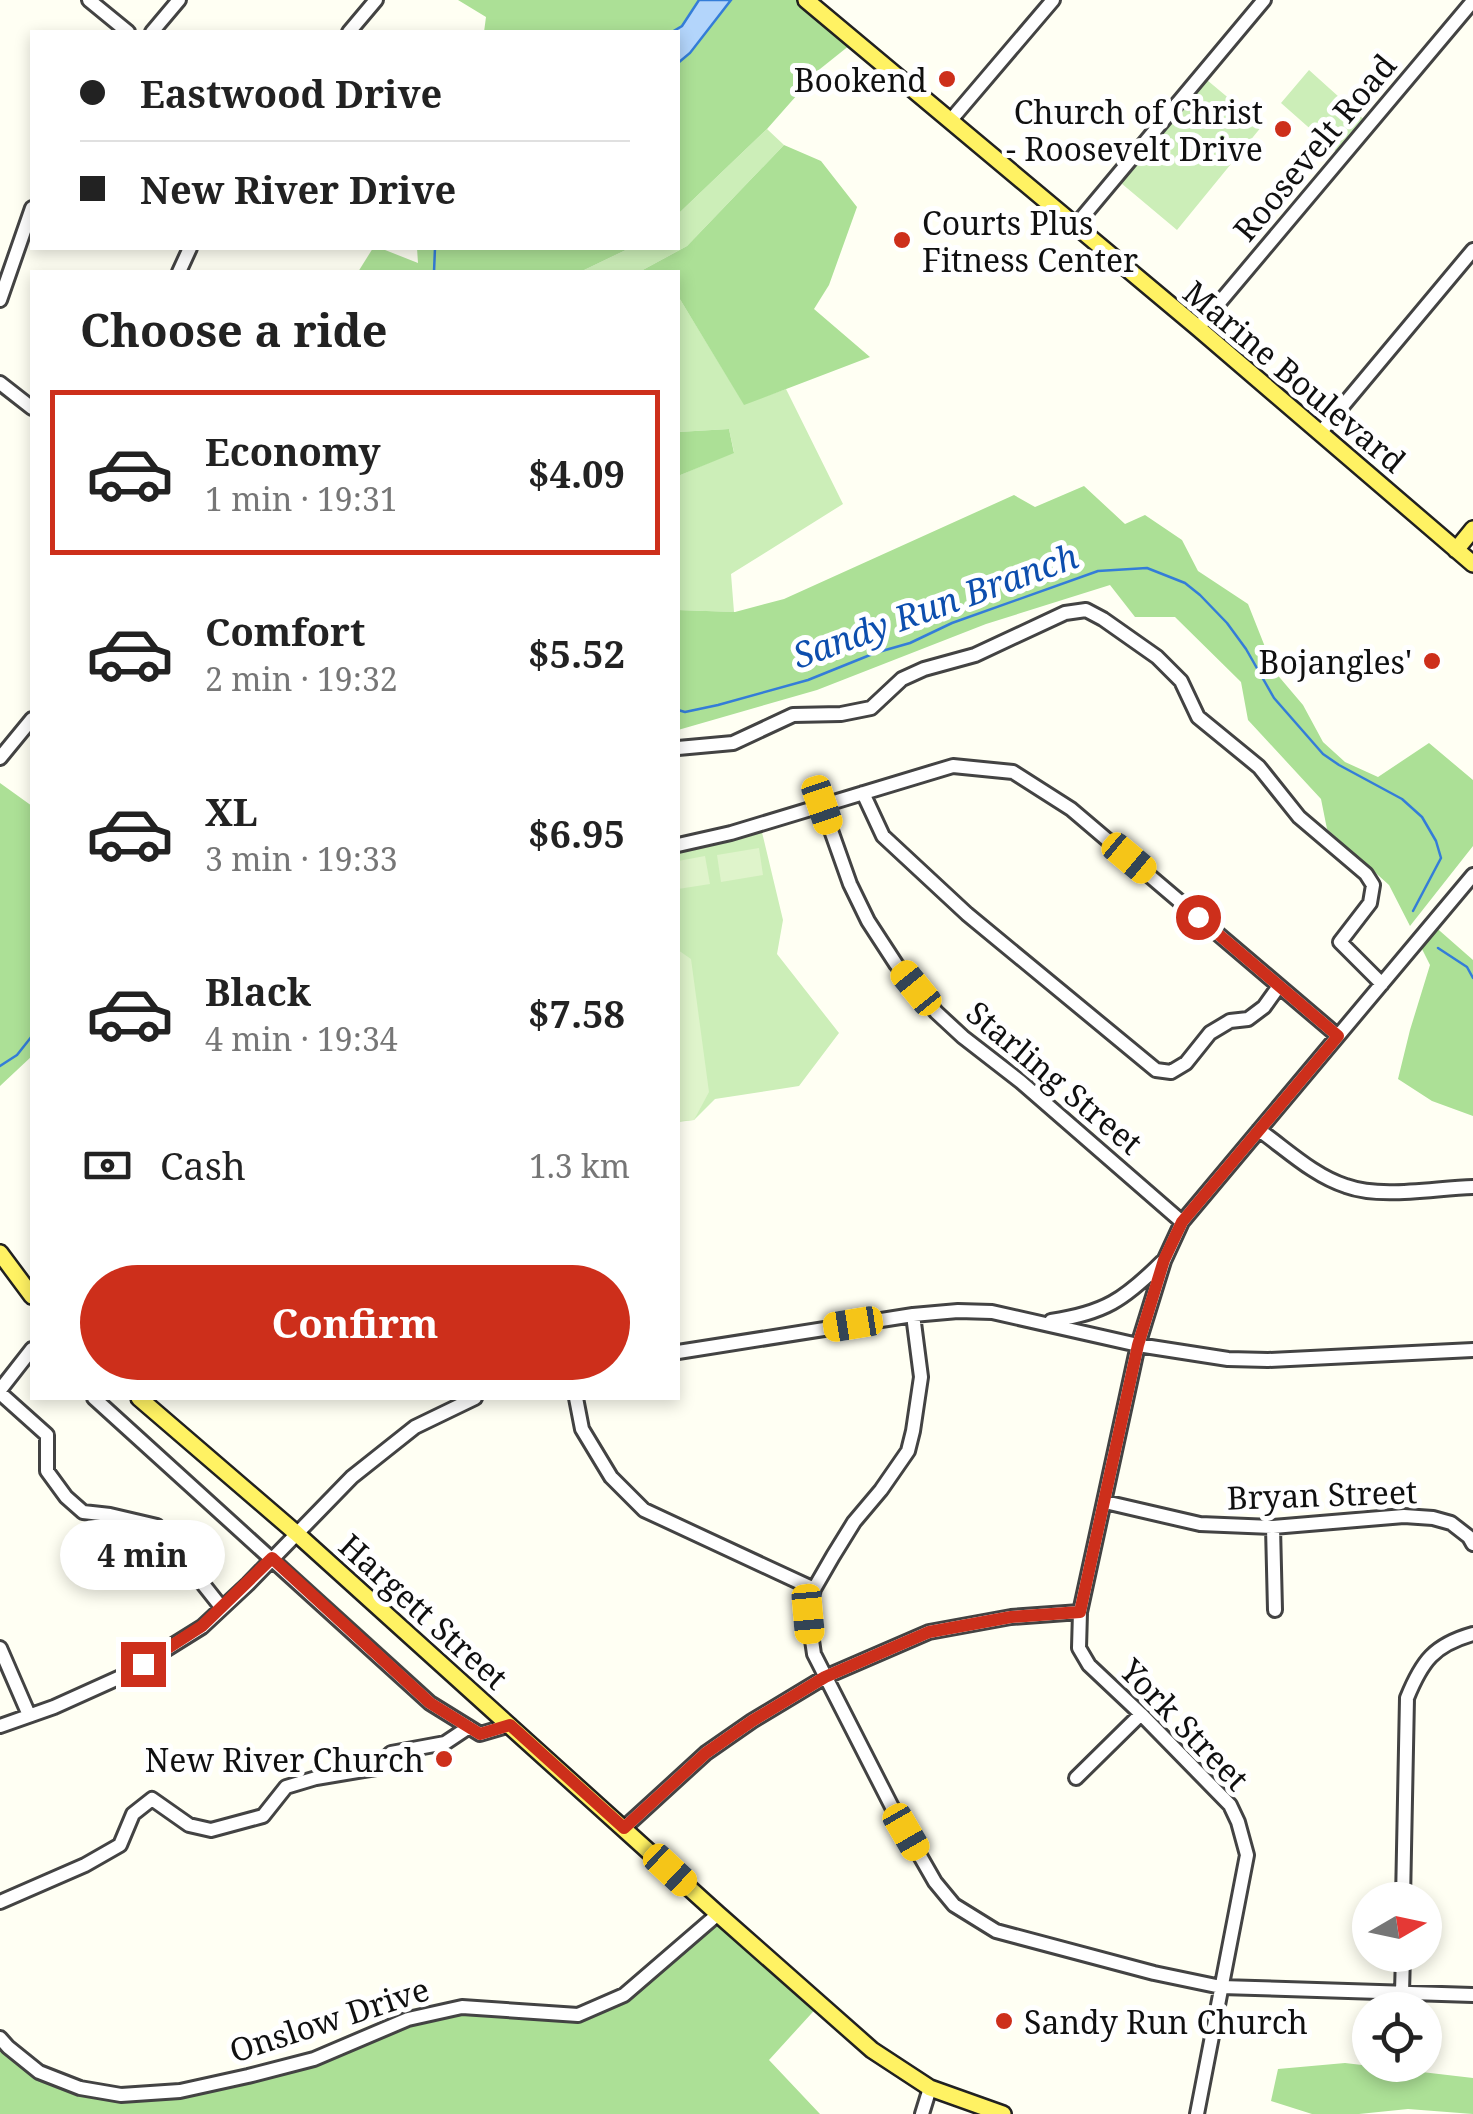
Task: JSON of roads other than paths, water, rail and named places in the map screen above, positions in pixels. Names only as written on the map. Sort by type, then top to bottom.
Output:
[{"type":"main road","name":"Marine Boulevard","points":[[806,0],[1473,564]]},
{"type":"main road","points":[[1456,550],[1473,529]]},
{"type":"main road","points":[[0,1253],[30,1293]]},
{"type":"main road","name":"Hargett Street","points":[[141,1400],[296,1532],[872,2050],[930,2088],[1003,2114]]},
{"type":"street","points":[[89,0],[126,30]]},
{"type":"street","points":[[154,30],[179,0]]},
{"type":"street","points":[[351,30],[376,0]]},
{"type":"street","points":[[950,121],[1053,0]]},
{"type":"street","points":[[1075,226],[1264,0]]},
{"type":"street","name":"Roosevelt Road","points":[[1198,328],[1473,1]]},
{"type":"street","points":[[0,300],[30,214]]},
{"type":"street","points":[[1320,433],[1473,250]]},
{"type":"street","points":[[0,383],[30,406]]},
{"type":"street","points":[[680,748],[733,743],[793,714],[840,714],[871,708],[902,679],[975,655],[1066,613],[1086,610],[1157,657],[1181,681],[1198,717],[1259,768],[1299,817],[1366,874],[1373,886],[1370,903],[1340,942],[1382,984]]},
{"type":"street","points":[[3,750],[30,721]]},
{"type":"street","points":[[680,845],[731,833],[953,766],[1014,772],[1071,809],[1338,1036]]},
{"type":"street","points":[[863,792],[883,836],[967,914],[1156,1070],[1171,1072],[1186,1063],[1210,1032],[1230,1021],[1248,1019],[1264,1007],[1279,986]]},
{"type":"street","name":"Starling Street","points":[[822,805],[868,922],[936,1012],[1182,1222]]},
{"type":"street","points":[[624,1828],[706,1753],[825,1677],[929,1632],[1011,1617],[1080,1612],[1138,1345],[1164,1260],[1182,1222],[1473,874]]},
{"type":"street","points":[[1259,1130],[1326,1178],[1349,1188],[1384,1192],[1473,1187]]},
{"type":"street","points":[[1041,1323],[1080,1317],[1112,1305],[1137,1288],[1164,1260]]},
{"type":"street","points":[[680,1352],[958,1311],[992,1312],[1138,1345],[1228,1359],[1473,1350]]},
{"type":"street","points":[[913,1315],[921,1376],[908,1451],[854,1522],[814,1590],[808,1614],[814,1654],[935,1882],[954,1905],[996,1932],[1221,1988],[1402,1992],[1402,1972]]},
{"type":"street","points":[[30,1352],[0,1392],[47,1434],[46,1471],[66,1497],[84,1512],[157,1526],[222,1608]]},
{"type":"street","points":[[96,1400],[430,1703],[480,1734],[510,1725]]},
{"type":"street","points":[[0,1726],[126,1675],[202,1626],[350,1478],[398,1438],[471,1400]]},
{"type":"street","points":[[576,1400],[582,1429],[611,1477],[644,1510],[814,1590]]},
{"type":"street","name":"Bryan Street","points":[[1105,1502],[1200,1524],[1272,1527],[1404,1516],[1433,1518],[1450,1524],[1473,1544]]},
{"type":"street","points":[[1272,1527],[1274,1610]]},
{"type":"street","name":"York Street","points":[[1080,1612],[1078,1648],[1089,1665],[1230,1804],[1247,1855],[1197,2114]]},
{"type":"street","points":[[1404,1882],[1407,1698],[1419,1668],[1433,1652],[1473,1634]]},
{"type":"street","points":[[0,1648],[29,1715]]},
{"type":"street","points":[[1076,1778],[1141,1714]]},
{"type":"street","points":[[0,1902],[85,1865],[120,1845],[134,1814],[152,1799],[189,1824],[211,1830],[262,1816],[286,1787],[376,1768],[391,1752],[444,1744],[468,1727]]},
{"type":"street","name":"Onslow Drive","points":[[0,2038],[39,2072],[80,2088],[120,2095],[180,2091],[314,2059],[408,2019],[462,2006],[578,2015],[624,1995],[718,1914]]},
{"type":"street","points":[[1442,1994],[1473,1995]]},
{"type":"street","points":[[922,2114],[930,2088]]},
{"type":"water","points":[[699,0],[731,0],[680,61],[680,30],[675,30]]},
{"type":"waterway","points":[[434,270],[435,250]]},
{"type":"waterway","name":"Sandy Run Branch","points":[[680,711],[718,705],[808,680],[1098,571],[1147,568],[1185,583],[1227,623],[1274,698],[1323,754],[1402,799],[1422,817],[1441,858],[1413,911]]},
{"type":"waterway","name":"Sandy Run Branch","points":[[1438,948],[1467,967],[1473,978]]},
{"type":"waterway","points":[[0,1066],[17,1055],[30,1039]]},
{"type":"place","name":"Bookend","points":[[947,79]]},
{"type":"place","name":"Church of Christ - Roosevelt Drive","points":[[1283,129]]},
{"type":"place","name":"Courts Plus Fitness Center","points":[[902,240]]},
{"type":"place","name":"Bojangles'","points":[[1432,661]]},
{"type":"place","name":"New River Church","points":[[444,1759]]},
{"type":"place","name":"Sandy Run Church","points":[[1004,2021]]}]
